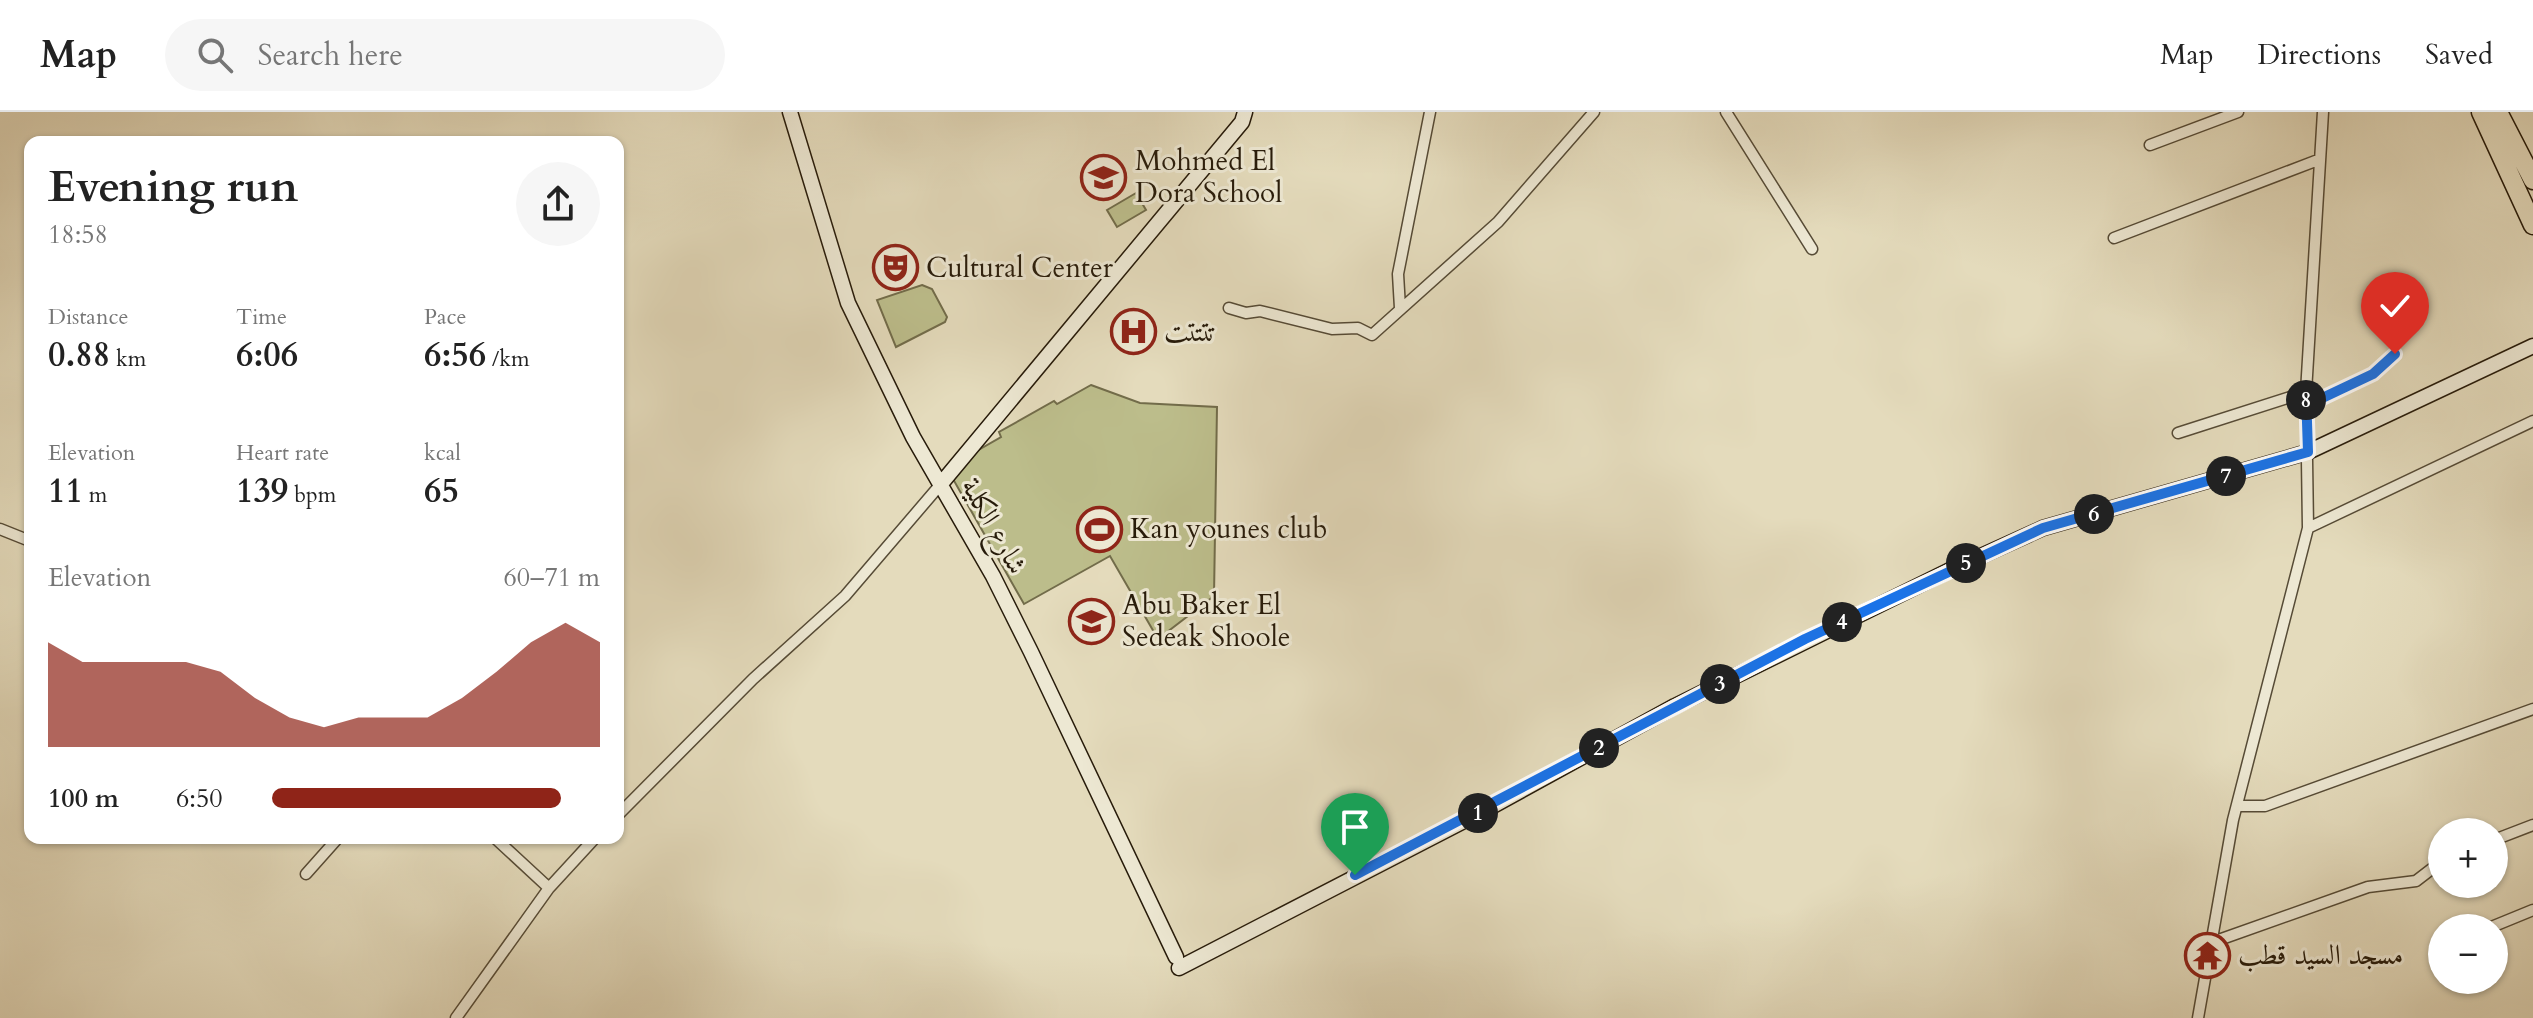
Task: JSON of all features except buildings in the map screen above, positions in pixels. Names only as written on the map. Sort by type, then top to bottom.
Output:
[{"type":"highway","points":[[2495,112],[2533,225]]},
{"type":"highway","points":[[2507,149],[2533,180]]},
{"type":"street","name":"شارع الكلية","points":[[790,112],[848,303],[893,398],[1031,652],[1178,962],[1675,706],[1948,571],[2043,528],[2308,452]]},
{"type":"street","points":[[624,809],[753,679],[845,596],[1156,228],[1242,122],[1245,112]]},
{"type":"street","points":[[1400,308],[1398,274],[1430,112]]},
{"type":"street","points":[[1229,308],[1246,313],[1260,311],[1332,329],[1358,328],[1372,335],[1498,222],[1594,112]]},
{"type":"street","points":[[1726,112],[1812,249]]},
{"type":"street","points":[[2150,145],[2238,112]]},
{"type":"street","points":[[2198,1018],[2237,806],[2308,528],[2306,392],[2323,112]]},
{"type":"street","points":[[2114,238],[2318,160]]},
{"type":"street","points":[[2308,452],[2533,346]]},
{"type":"street","points":[[2306,392],[2316,401],[2373,374],[2395,354]]},
{"type":"street","points":[[2178,433],[2306,392]]},
{"type":"street","points":[[2308,528],[2533,421]]},
{"type":"street","points":[[0,529],[24,539]]},
{"type":"street","points":[[2237,806],[2265,806],[2533,709]]},
{"type":"street","points":[[2508,835],[2533,825]]},
{"type":"street","points":[[306,874],[333,844]]},
{"type":"street","points":[[501,844],[549,888]]},
{"type":"street","points":[[456,1018],[549,888],[589,844]]},
{"type":"street","points":[[2213,942],[2368,887],[2416,881],[2428,872]]},
{"type":"street","points":[[2508,920],[2533,910]]},
{"type":"green space","points":[[1136,193],[1146,210],[1117,227],[1107,210]]},
{"type":"green space","points":[[922,285],[932,289],[947,317],[945,322],[896,347],[877,300]]},
{"type":"green space","name":"Kan younes club","points":[[1091,385],[1140,403],[1217,407],[1214,596],[1158,639],[1110,556],[1024,604],[953,479],[961,460],[1001,437],[999,432],[1054,401],[1057,404]]},
{"type":"place","name":"Mohmed El Dora School","points":[[1104,177]]},
{"type":"place","name":"Cultural Center","points":[[895,268]]},
{"type":"place","name":"تتتتت","points":[[1133,332]]},
{"type":"place","name":"Kan younes club","points":[[1099,529]]},
{"type":"place","name":"Abu Baker El Sedeak Shoole","points":[[1091,621]]},
{"type":"place","name":"مسجد السيد قطب","points":[[2207,955]]},
{"type":"route","points":[[1355,875],[1805,639],[2043,528],[2308,452],[2306,392],[2316,401],[2373,374],[2395,354]]}]
